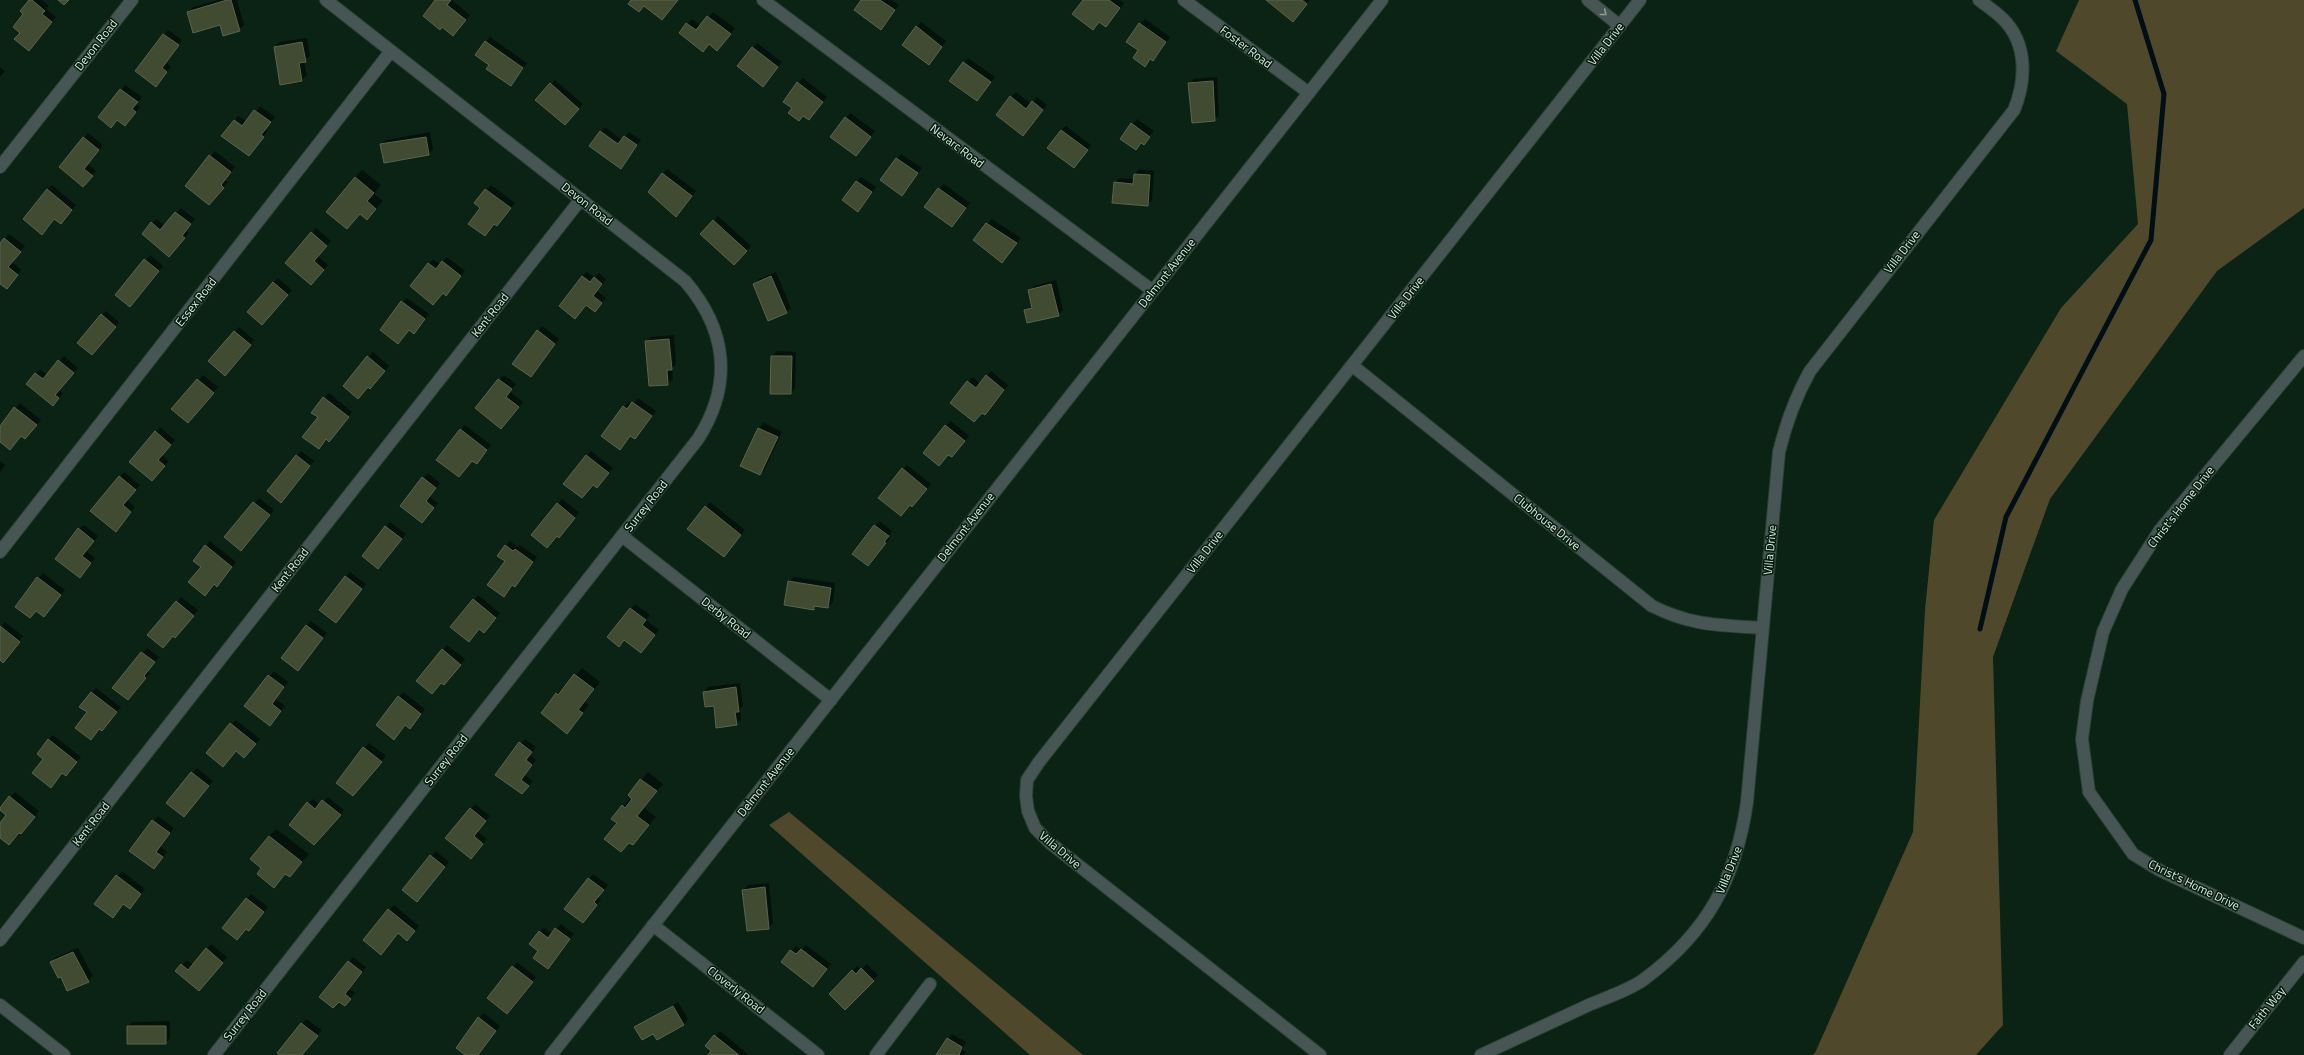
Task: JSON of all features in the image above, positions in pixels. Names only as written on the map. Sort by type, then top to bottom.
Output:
[{"type":"street","name":"Devon Road","points":[[0,167],[132,0]]},
{"type":"street","name":"Devon Road","points":[[326,0],[685,281],[701,300],[712,321],[717,336],[721,360],[721,380],[716,404],[698,439],[677,466]]},
{"type":"street","name":"Nevarc Road","points":[[762,0],[1153,291]]},
{"type":"street","name":"Foster Road","points":[[1184,0],[1309,93]]},
{"type":"street","name":"Delmont Avenue","points":[[551,1055],[1382,0]]},
{"type":"street","points":[[1588,0],[1620,26]]},
{"type":"street","name":"Villa Drive","points":[[1481,1055],[1642,980],[1671,958],[1708,917],[1726,884],[1742,834],[1779,452],[1794,399],[1810,371],[2014,110],[2020,96],[2023,83],[2023,67],[2017,41],[2004,20],[1979,0]]},
{"type":"street","name":"Villa Drive","points":[[1320,1055],[1050,843],[1035,828],[1028,811],[1026,796],[1027,780],[1039,762],[1353,366],[1639,1]]},
{"type":"street","name":"Essex Road","points":[[0,552],[391,51]]},
{"type":"street","name":"Kent Road","points":[[0,940],[581,199]]},
{"type":"street","name":"Christ's Home Drive","points":[[2304,356],[2160,530],[2122,589],[2103,632],[2087,701],[2082,739],[2088,792],[2133,854],[2159,870],[2304,938]]},
{"type":"street","name":"Clubhouse Drive","points":[[1353,366],[1652,606],[1680,619],[1702,624],[1762,628]]},
{"type":"street","name":"Surrey Road","points":[[214,1055],[677,466]]},
{"type":"street","name":"Derby Road","points":[[622,536],[831,700]]},
{"type":"street","name":"Cloverly Road","points":[[653,925],[818,1055]]},
{"type":"street","name":"Faith Way","points":[[2230,1055],[2304,962]]},
{"type":"street","points":[[876,1055],[930,984]]},
{"type":"street","points":[[0,1005],[64,1055]]},
{"type":"shaded area","points":[[2079,0],[2304,0],[2304,208],[2217,271],[2050,499],[1993,657],[2003,1025],[1976,1055],[1812,1055],[1815,1053],[1913,832],[1925,610],[1934,520],[2061,308],[2138,224],[2127,104],[2056,51]]},
{"type":"shaded area","points":[[789,812],[1083,1055],[1030,1055],[769,825]]},
{"type":"building","points":[[29,0],[32,0],[45,11],[42,14],[52,22],[29,51],[14,39],[20,33],[13,27],[23,14],[20,11]]},
{"type":"building","points":[[58,0],[69,0],[64,5]]},
{"type":"building","points":[[231,0],[240,31],[223,36],[220,25],[193,33],[187,12]]},
{"type":"building","points":[[435,0],[451,0],[447,5],[466,20],[453,36],[442,27],[440,30],[423,16]]},
{"type":"building","points":[[631,0],[678,0],[662,20],[644,6],[639,12],[628,4]]},
{"type":"building","points":[[861,0],[880,0],[895,10],[881,30],[854,10]]},
{"type":"building","points":[[1083,0],[1109,0],[1120,8],[1106,27],[1099,22],[1093,30],[1072,14]]},
{"type":"building","points":[[1266,0],[1302,0],[1307,4],[1293,22]]},
{"type":"building","points":[[707,16],[731,34],[717,51],[709,44],[703,52],[679,33],[686,23],[696,30]]},
{"type":"building","points":[[1139,23],[1166,42],[1153,61],[1150,59],[1145,67],[1133,58],[1138,50],[1126,42]]},
{"type":"building","points":[[916,26],[942,47],[929,65],[902,45]]},
{"type":"building","points":[[163,34],[179,45],[162,68],[167,72],[156,87],[135,71]]},
{"type":"building","points":[[485,41],[523,68],[511,86],[486,69],[489,65],[475,55]]},
{"type":"building","points":[[302,42],[306,62],[299,63],[302,81],[280,85],[274,47]]},
{"type":"building","points":[[752,47],[778,67],[763,87],[737,66]]},
{"type":"building","points":[[963,62],[991,82],[977,101],[949,81]]},
{"type":"building","points":[[1213,81],[1215,121],[1192,123],[1188,83]]},
{"type":"building","points":[[797,82],[823,102],[809,120],[803,116],[799,121],[788,113],[792,108],[783,102]]},
{"type":"building","points":[[550,83],[579,109],[565,125],[535,100]]},
{"type":"building","points":[[120,89],[138,102],[132,109],[136,112],[125,126],[117,120],[111,128],[98,117]]},
{"type":"building","points":[[1010,96],[1026,109],[1032,101],[1043,110],[1023,136],[996,115]]},
{"type":"building","points":[[254,110],[271,122],[261,135],[264,137],[249,156],[221,136],[234,120],[242,126]]},
{"type":"building","points":[[845,117],[871,137],[856,156],[830,137]]},
{"type":"building","points":[[1131,123],[1150,137],[1144,145],[1141,143],[1136,150],[1120,139]]},
{"type":"building","points":[[1061,130],[1088,150],[1074,168],[1047,148]]},
{"type":"building","points":[[600,131],[618,144],[624,136],[637,145],[621,169],[589,146]]},
{"type":"building","points":[[83,137],[99,150],[84,169],[93,176],[83,187],[59,167]]},
{"type":"building","points":[[426,137],[429,155],[384,163],[380,144]]},
{"type":"building","points":[[209,155],[231,172],[221,185],[224,188],[209,205],[185,186]]},
{"type":"building","points":[[896,158],[918,173],[902,196],[880,180]]},
{"type":"building","points":[[662,173],[692,196],[676,217],[648,192]]},
{"type":"building","points":[[1134,174],[1150,175],[1148,206],[1112,203],[1114,182],[1133,184]]},
{"type":"building","points":[[355,177],[374,193],[367,201],[376,209],[367,220],[360,214],[347,229],[326,212]]},
{"type":"building","points":[[856,181],[872,192],[858,212],[842,200]]},
{"type":"building","points":[[938,188],[966,208],[952,227],[924,207]]},
{"type":"building","points":[[47,189],[72,210],[61,224],[54,219],[42,235],[23,219]]},
{"type":"building","points":[[485,189],[511,208],[497,226],[494,224],[485,236],[468,224],[480,208],[474,203]]},
{"type":"building","points":[[175,212],[191,224],[182,236],[185,238],[169,257],[142,234],[151,222],[160,230]]},
{"type":"building","points":[[713,220],[747,251],[734,265],[700,234]]},
{"type":"building","points":[[986,223],[1017,243],[1002,263],[973,240]]},
{"type":"building","points":[[311,232],[327,246],[314,261],[324,270],[311,285],[285,263]]},
{"type":"building","points":[[4,238],[21,252],[8,267],[18,275],[7,289],[0,284],[0,243]]},
{"type":"building","points":[[144,259],[159,271],[130,307],[115,295]]},
{"type":"building","points":[[442,261],[461,276],[446,296],[443,293],[433,305],[410,286],[428,263],[436,269]]},
{"type":"building","points":[[582,276],[590,282],[594,277],[602,284],[593,296],[602,303],[595,312],[586,305],[575,319],[559,306]]},
{"type":"building","points":[[771,276],[787,313],[768,321],[753,284]]},
{"type":"building","points":[[273,282],[288,295],[262,325],[247,312]]},
{"type":"building","points":[[1051,284],[1059,316],[1027,323],[1024,310],[1032,308],[1028,290]]},
{"type":"building","points":[[401,301],[425,319],[414,334],[409,330],[398,344],[380,330]]},
{"type":"building","points":[[101,314],[116,327],[92,355],[77,343]]},
{"type":"building","points":[[537,330],[555,344],[531,377],[512,364]]},
{"type":"building","points":[[234,331],[251,345],[225,376],[208,361]]},
{"type":"building","points":[[669,339],[672,370],[667,370],[668,385],[649,386],[645,341]]},
{"type":"building","points":[[367,356],[385,371],[370,389],[368,387],[358,399],[343,386]]},
{"type":"building","points":[[771,356],[792,356],[791,394],[770,394]]},
{"type":"building","points":[[58,360],[74,373],[55,395],[59,398],[53,406],[26,384],[35,373],[43,379]]},
{"type":"building","points":[[986,375],[1004,390],[985,415],[982,413],[974,422],[950,403],[967,381],[976,388]]},
{"type":"building","points":[[197,379],[214,393],[188,423],[171,409]]},
{"type":"building","points":[[498,379],[512,389],[506,397],[519,407],[501,429],[475,408]]},
{"type":"building","points":[[323,397],[349,417],[329,442],[326,439],[319,449],[302,437],[318,417],[311,413]]},
{"type":"building","points":[[632,402],[652,416],[635,439],[630,436],[620,450],[601,436],[623,406],[627,409]]},
{"type":"building","points":[[14,407],[37,425],[25,439],[21,436],[10,450],[0,442],[0,426]]},
{"type":"building","points":[[945,425],[965,441],[952,457],[948,455],[939,466],[923,453]]},
{"type":"building","points":[[758,428],[778,437],[760,475],[740,466]]},
{"type":"building","points":[[460,429],[487,450],[477,464],[472,461],[459,477],[436,460]]},
{"type":"building","points":[[155,431],[171,445],[158,460],[165,466],[152,481],[129,462]]},
{"type":"building","points":[[296,455],[310,466],[281,503],[267,491]]},
{"type":"building","points":[[586,455],[609,473],[597,488],[593,485],[582,498],[563,484]]},
{"type":"building","points":[[902,468],[927,489],[912,507],[910,505],[901,516],[878,498]]},
{"type":"building","points":[[119,476],[136,490],[123,505],[131,512],[116,532],[90,511]]},
{"type":"building","points":[[422,477],[436,488],[426,501],[434,508],[422,523],[400,506]]},
{"type":"building","points":[[253,502],[270,515],[241,551],[224,537]]},
{"type":"building","points":[[557,503],[575,518],[559,538],[557,536],[547,548],[531,535]]},
{"type":"building","points":[[705,506],[741,535],[724,557],[687,529]]},
{"type":"building","points":[[874,525],[889,536],[884,542],[886,543],[868,566],[852,554]]},
{"type":"building","points":[[385,526],[402,539],[378,569],[362,556]]},
{"type":"building","points":[[78,528],[94,541],[82,556],[91,563],[80,578],[55,559]]},
{"type":"building","points":[[205,545],[232,567],[217,587],[214,584],[205,596],[188,582],[201,567],[193,561]]},
{"type":"building","points":[[505,545],[513,551],[515,549],[533,562],[515,587],[512,585],[504,597],[487,585],[505,561],[497,556]]},
{"type":"building","points":[[345,576],[362,589],[336,623],[319,610]]},
{"type":"building","points":[[37,577],[61,595],[44,617],[36,611],[30,618],[15,607]]},
{"type":"building","points":[[788,581],[831,588],[828,608],[814,606],[814,610],[784,605]]},
{"type":"building","points":[[473,599],[496,618],[484,633],[479,629],[469,642],[450,627]]},
{"type":"building","points":[[176,601],[194,616],[175,638],[173,636],[163,648],[147,635]]},
{"type":"building","points":[[630,608],[646,620],[642,625],[655,635],[641,653],[624,640],[619,647],[607,637]]},
{"type":"building","points":[[306,625],[323,638],[298,671],[281,658]]},
{"type":"building","points":[[0,626],[20,642],[3,663],[0,660]]},
{"type":"building","points":[[442,649],[461,665],[444,685],[441,683],[432,694],[416,681]]},
{"type":"building","points":[[141,652],[155,662],[144,676],[146,678],[128,700],[112,688]]},
{"type":"building","points":[[574,674],[594,689],[578,710],[583,713],[567,734],[541,713],[556,693],[558,695]]},
{"type":"building","points":[[268,675],[284,687],[272,704],[281,711],[270,726],[244,706]]},
{"type":"building","points":[[736,687],[739,712],[735,712],[737,725],[716,728],[714,706],[705,707],[703,692]]},
{"type":"building","points":[[91,692],[117,712],[102,731],[99,729],[91,740],[75,728],[87,712],[79,707]]},
{"type":"building","points":[[398,696],[421,714],[410,729],[405,725],[394,740],[376,725]]},
{"type":"building","points":[[230,723],[256,744],[244,758],[236,751],[223,767],[206,753]]},
{"type":"building","points":[[48,739],[77,762],[66,776],[62,773],[51,788],[32,773],[43,759],[37,754]]},
{"type":"building","points":[[519,742],[532,752],[526,760],[532,765],[521,780],[529,786],[522,794],[495,775]]},
{"type":"building","points":[[363,747],[382,762],[353,796],[336,783]]},
{"type":"building","points":[[191,772],[209,786],[184,817],[166,803]]},
{"type":"building","points":[[640,779],[657,791],[637,816],[649,825],[633,845],[629,843],[621,852],[604,839],[617,823],[611,819],[622,805],[625,808],[632,799],[628,795]]},
{"type":"building","points":[[9,796],[35,817],[21,834],[19,833],[9,845],[0,838],[0,823],[6,815],[0,810],[0,808]]},
{"type":"building","points":[[322,800],[341,815],[314,845],[289,825],[307,802],[315,809]]},
{"type":"building","points":[[470,808],[486,821],[474,836],[483,844],[471,859],[445,838]]},
{"type":"building","points":[[152,820],[170,833],[156,852],[163,857],[154,869],[129,851]]},
{"type":"building","points":[[269,836],[302,862],[290,877],[285,874],[274,888],[257,874],[261,868],[250,859]]},
{"type":"building","points":[[430,855],[445,867],[417,902],[402,890]]},
{"type":"building","points":[[116,875],[141,894],[130,909],[123,904],[113,918],[94,904]]},
{"type":"building","points":[[588,878],[604,890],[594,902],[597,905],[583,923],[564,909]]},
{"type":"building","points":[[765,887],[769,929],[747,931],[742,890]]},
{"type":"building","points":[[246,898],[264,912],[249,931],[246,929],[237,940],[222,928]]},
{"type":"building","points":[[388,909],[415,931],[407,941],[398,933],[381,955],[363,940]]},
{"type":"building","points":[[555,928],[570,939],[548,969],[533,958],[538,951],[529,944],[539,931],[548,938]]},
{"type":"building","points":[[206,948],[223,963],[199,991],[175,971],[181,964],[188,970]]},
{"type":"building","points":[[801,949],[827,969],[813,987],[781,962],[790,950],[796,954]]},
{"type":"building","points":[[73,952],[89,982],[67,991],[61,977],[58,978],[50,962]]},
{"type":"building","points":[[348,961],[362,972],[345,994],[351,999],[345,1006],[339,1002],[333,1008],[319,997]]},
{"type":"building","points":[[512,966],[533,982],[507,1014],[487,998]]},
{"type":"building","points":[[861,968],[874,981],[845,1010],[829,994],[852,970],[856,974]]},
{"type":"building","points":[[673,1006],[684,1025],[657,1040],[653,1034],[642,1040],[634,1027]]},
{"type":"building","points":[[478,1017],[496,1031],[478,1055],[465,1055],[456,1048]]},
{"type":"building","points":[[301,1023],[318,1036],[302,1055],[280,1055],[277,1053]]},
{"type":"building","points":[[127,1026],[166,1026],[166,1044],[127,1044]]},
{"type":"building","points":[[714,1035],[739,1055],[708,1055],[711,1051],[705,1046]]},
{"type":"building","points":[[947,1038],[962,1047],[959,1055],[936,1055]]},
{"type":"waterway","points":[[1980,629],[2006,517],[2151,240],[2164,94],[2135,0]]}]
